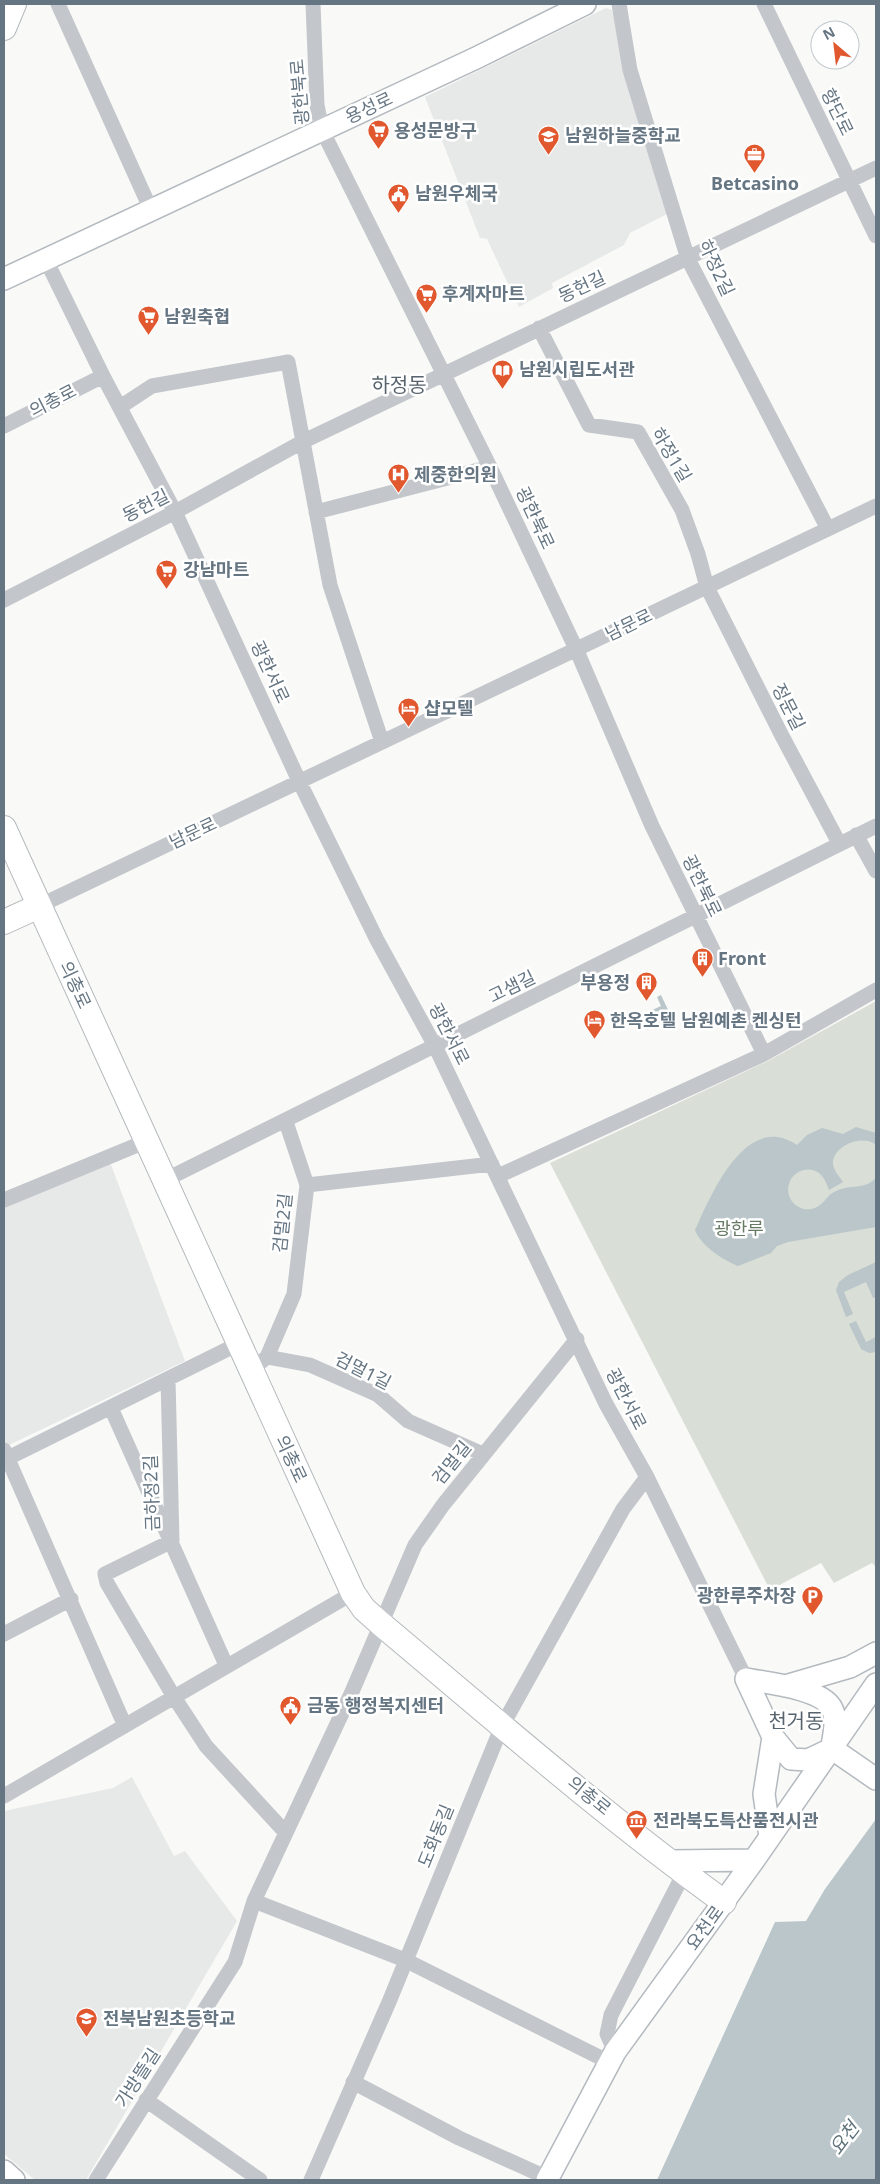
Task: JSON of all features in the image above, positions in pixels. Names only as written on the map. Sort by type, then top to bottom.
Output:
[{"type":"main road","points":[[4,28],[14,4]]},
{"type":"main road","name":"의총로","points":[[4,828],[238,1344],[258,1364],[353,1593],[364,1609],[502,1726],[677,1867],[724,1902]]},
{"type":"main road","name":"남문로","points":[[4,922],[39,906]]},
{"type":"street","points":[[58,4],[151,210]]},
{"type":"street","name":"광한북로","points":[[313,4],[318,105],[322,130],[490,467],[578,651],[652,826],[764,1054]]},
{"type":"street","name":"용성로","points":[[4,279],[476,58],[585,4]]},
{"type":"street","name":"하정2길","points":[[618,4],[630,70],[688,258],[828,530]]},
{"type":"street","name":"향단로","points":[[764,4],[876,236]]},
{"type":"street","name":"동헌길","points":[[4,600],[175,512],[304,441],[876,168]]},
{"type":"street","name":"광한서로","points":[[46,260],[103,376],[175,512],[300,783],[377,940],[434,1046],[496,1170],[606,1404],[646,1477],[746,1679]]},
{"type":"street","name":"하정1길","points":[[539,328],[589,425],[638,432],[682,510],[698,554],[707,587]]},
{"type":"street","points":[[120,407],[152,386],[288,362],[330,585],[382,742]]},
{"type":"street","name":"의총로","points":[[4,426],[103,376]]},
{"type":"street","points":[[316,512],[490,467]]},
{"type":"street","name":"남문로","points":[[39,906],[300,783],[382,742],[578,651],[876,506]]},
{"type":"street","name":"정문길","points":[[707,587],[780,734],[839,843]]},
{"type":"street","name":"고샘길","points":[[165,1180],[286,1122],[434,1046],[876,826]]},
{"type":"street","points":[[856,835],[876,871]]},
{"type":"street","points":[[496,1170],[764,1054],[876,990]]},
{"type":"street","points":[[286,1122],[306,1185]]},
{"type":"street","points":[[6,1194],[147,1141]]},
{"type":"street","name":"검멀2길","points":[[258,1364],[294,1294],[306,1185],[496,1170]]},
{"type":"street","name":"검멀길","points":[[381,1624],[415,1545],[438,1511],[577,1340]]},
{"type":"street","points":[[125,1726],[5,1456],[111,1408],[238,1344]]},
{"type":"street","name":"검멀1길","points":[[258,1364],[310,1365],[378,1395],[408,1421],[483,1454]]},
{"type":"street","name":"금하정2길","points":[[168,1379],[172,1541],[105,1574],[107,1583],[174,1696]]},
{"type":"street","points":[[111,1408],[226,1665]]},
{"type":"street","points":[[502,1726],[623,1509],[646,1477]]},
{"type":"street","points":[[4,1796],[226,1665],[353,1593]]},
{"type":"street","points":[[4,1634],[70,1599]]},
{"type":"street","name":"가방뜰길","points":[[96,2180],[235,1962],[254,1901],[284,1832],[352,1694],[381,1624]]},
{"type":"street","points":[[785,1686],[850,1667],[876,1653]]},
{"type":"street","points":[[746,1679],[785,1686],[820,1698],[831,1708],[835,1726],[831,1748],[819,1756],[800,1761],[791,1759],[773,1737],[746,1679]]},
{"type":"street","name":"요천로","points":[[548,2179],[612,2057],[770,1838],[876,1684]]},
{"type":"street","points":[[174,1696],[206,1746],[284,1832]]},
{"type":"street","name":"도화동길","points":[[311,2180],[502,1726]]},
{"type":"street","points":[[770,1838],[764,1794],[773,1737]]},
{"type":"street","points":[[831,1748],[873,1777]]},
{"type":"street","points":[[612,2057],[607,2034],[611,2016],[677,1867],[754,1860]]},
{"type":"street","points":[[254,1901],[405,1960],[612,2057]]},
{"type":"street","points":[[353,2082],[459,2138],[548,2179]]},
{"type":"street","points":[[146,2100],[260,2180]]},
{"type":"shaded area","name":"남원하늘중학교","points":[[606,8],[612,10],[669,213],[630,233],[624,245],[552,283],[553,288],[519,307],[487,239],[480,238],[425,97]]},
{"type":"shaded area","points":[[107,1154],[185,1361],[7,1446],[4,1439],[4,1203]]},
{"type":"shaded area","name":"전북남원초등학교","points":[[132,1777],[174,1856],[185,1851],[237,1921],[86,2180],[35,2180],[4,2154],[4,1811],[113,1788]]},
{"type":"green space","name":"광한루","points":[[876,1001],[876,1567],[872,1563],[834,1583],[821,1563],[770,1590],[550,1163],[768,1061]]},
{"type":"water","points":[[661,995],[670,1014],[664,1016],[666,1021],[647,1030],[645,1026],[640,1028],[631,1012],[635,1010],[639,1016],[661,1006],[657,997]]},
{"type":"water","points":[[856,1127],[876,1133],[876,1145],[865,1140],[851,1143],[839,1150],[835,1155],[833,1164],[843,1182],[829,1190],[819,1173],[811,1170],[801,1171],[791,1179],[788,1190],[789,1196],[800,1208],[811,1209],[819,1206],[837,1190],[865,1185],[876,1178],[876,1227],[788,1242],[777,1246],[771,1253],[738,1266],[713,1252],[702,1242],[695,1230],[721,1178],[733,1161],[747,1147],[762,1139],[779,1137],[797,1145],[807,1135],[822,1128],[843,1134]]},
{"type":"water","points":[[876,1262],[876,1297],[873,1298],[866,1282],[844,1292],[853,1314],[846,1317],[836,1290],[839,1282],[848,1275]]},
{"type":"water","points":[[856,1321],[866,1342],[876,1337],[876,1352],[869,1353],[861,1349],[849,1324]]},
{"type":"water","name":"요천","points":[[876,1819],[876,2180],[657,2180],[775,1922],[806,1921],[825,1889]]},
{"type":"place","name":"용성문방구","points":[[378,150]]},
{"type":"place","name":"남원하늘중학교","points":[[549,155]]},
{"type":"place","name":"Betcasino","points":[[755,173]]},
{"type":"place","name":"남원우체국","points":[[399,213]]},
{"type":"place","name":"후계자마트","points":[[426,313]]},
{"type":"place","name":"남원축협","points":[[148,336]]},
{"type":"place","name":"남원시립도서관","points":[[503,389]]},
{"type":"place","name":"제중한의원","points":[[398,494]]},
{"type":"place","name":"강남마트","points":[[167,589]]},
{"type":"place","name":"샵모텔","points":[[408,728]]},
{"type":"place","name":"Front","points":[[702,978]]},
{"type":"place","name":"부용정","points":[[646,1002]]},
{"type":"place","name":"한옥호텔 남원예촌 켄싱턴","points":[[594,1040]]},
{"type":"place","name":"광한루주차장","points":[[812,1615]]},
{"type":"place","name":"금동 행정복지센터","points":[[291,1725]]},
{"type":"place","name":"전라북도특산품전시관","points":[[637,1840]]},
{"type":"place","name":"전북남원초등학교","points":[[87,2038]]},
{"type":"district","name":"하정동","points":[[399,385]]},
{"type":"district","name":"천거동","points":[[796,1721]]}]
